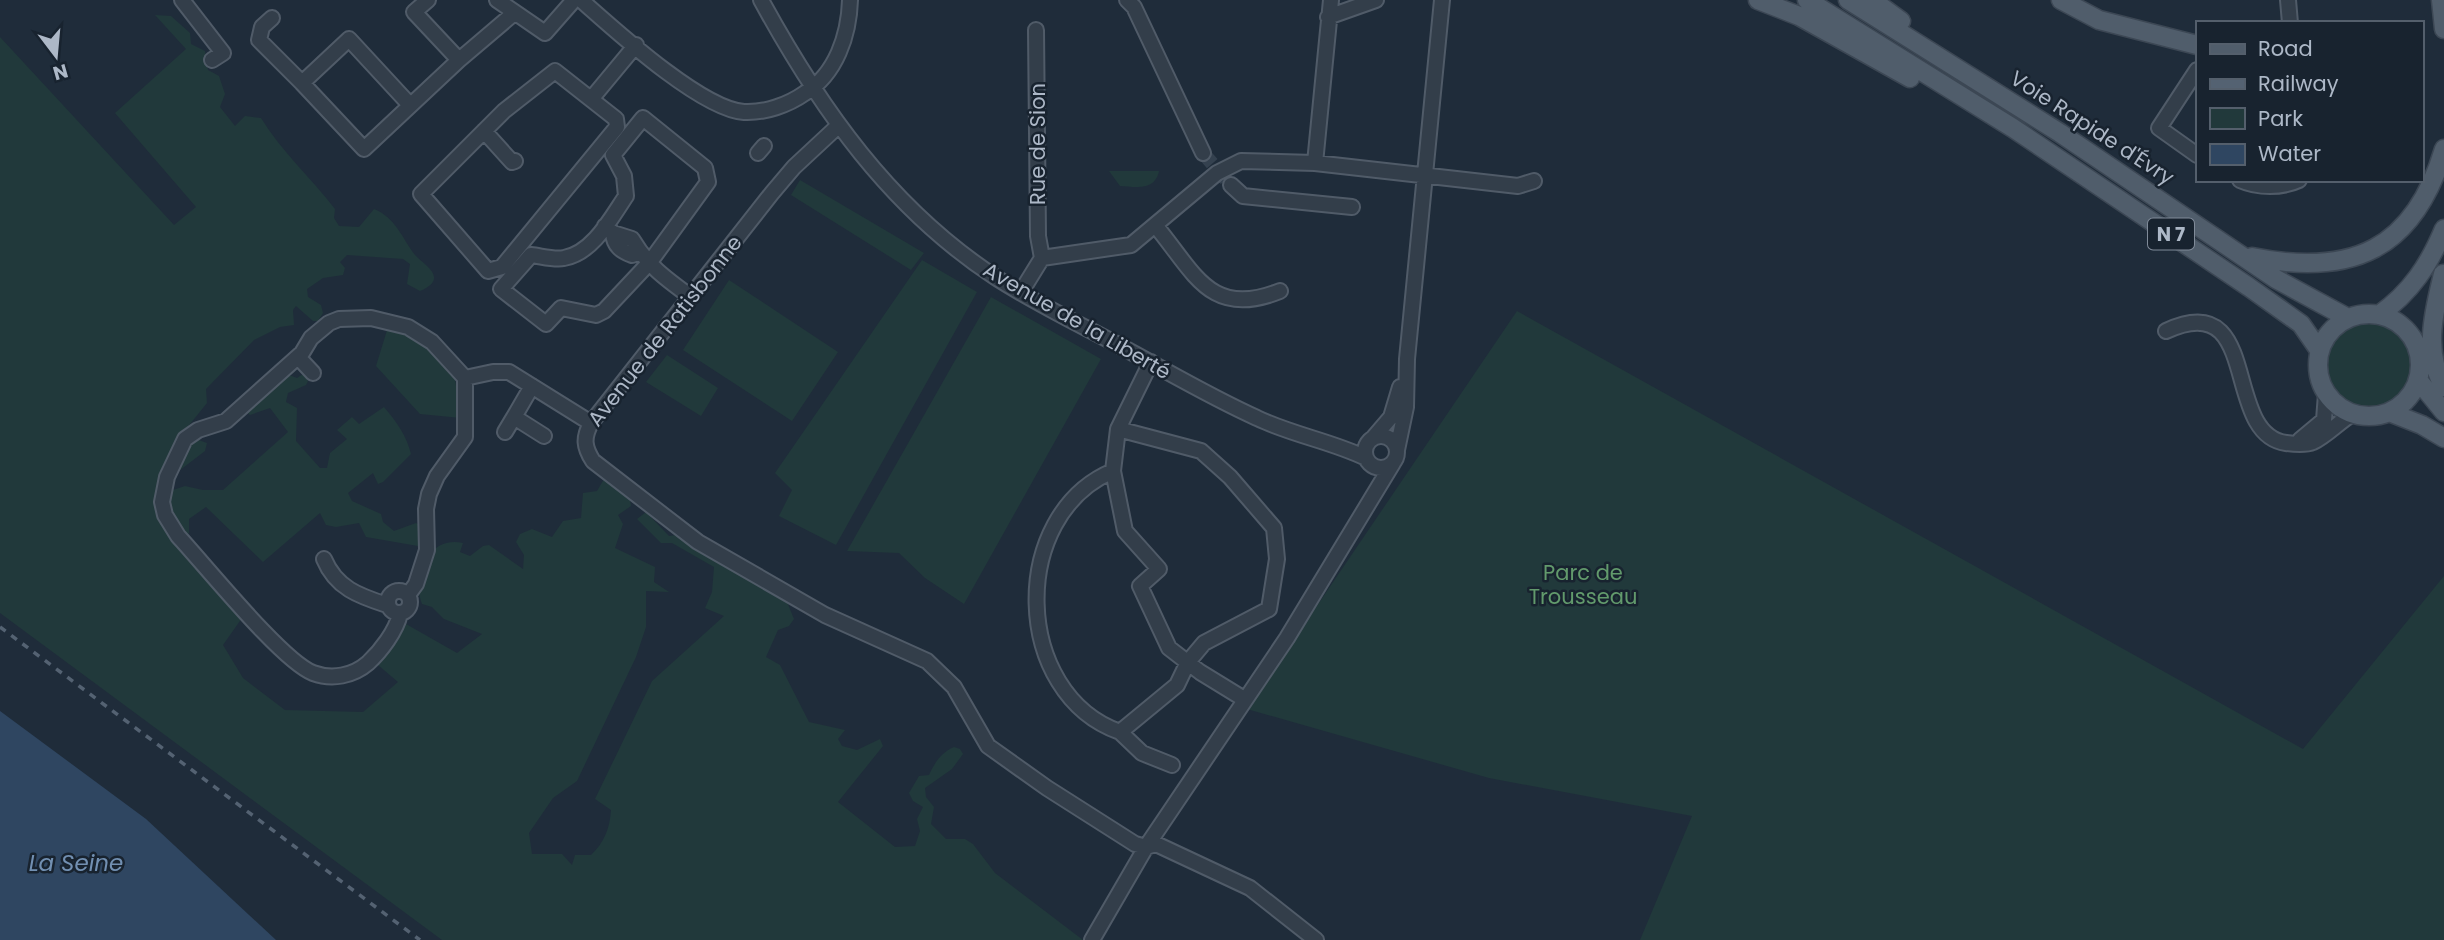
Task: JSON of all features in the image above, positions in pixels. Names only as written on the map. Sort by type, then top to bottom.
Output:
[{"type":"main road","points":[[1758,0],[1799,16],[1988,123],[2013,128]]},
{"type":"main road","name":"N 7","points":[[1807,0],[2013,128]]},
{"type":"main road","name":"N 7","points":[[1848,0],[1990,89]]},
{"type":"main road","points":[[1872,0],[1990,89]]},
{"type":"main road","points":[[2061,0],[2099,20],[2196,45]]},
{"type":"main road","points":[[2441,0],[2444,29]]},
{"type":"main road","name":"Voie Rapide d'Évry","points":[[1990,89],[2319,305],[2346,317]]},
{"type":"main road","name":"Voie Rapide d'Évry","points":[[2013,128],[2301,324],[2319,350]]},
{"type":"main road","points":[[2241,255],[2310,266],[2349,260],[2370,250],[2393,236],[2414,216],[2427,196],[2444,149]]},
{"type":"main road","points":[[2379,315],[2402,299],[2416,281],[2433,257],[2444,229]]},
{"type":"main road","points":[[2415,343],[2420,322],[2444,273]]},
{"type":"main road","points":[[2444,273],[2432,321],[2431,340],[2434,362],[2444,387]]},
{"type":"main road","points":[[2369,313],[2379,315],[2401,324],[2415,343],[2420,367],[2418,380],[2412,394],[2389,412],[2377,416],[2352,414],[2337,406],[2326,394],[2318,373],[2319,350],[2329,331],[2346,317],[2369,313]]},
{"type":"main road","points":[[2418,380],[2444,412]]},
{"type":"main road","points":[[2389,412],[2422,425],[2444,438]]},
{"type":"street","points":[[182,0],[218,56]]},
{"type":"street","points":[[428,0],[414,12],[459,60]]},
{"type":"street","points":[[497,0],[513,14],[545,33],[574,0]]},
{"type":"street","points":[[581,0],[698,94],[725,108],[745,112],[785,105],[813,89],[830,71],[839,54],[850,0]]},
{"type":"street","name":"Avenue de la Liberté","points":[[761,0],[837,127],[882,180],[925,223],[968,257],[1021,292],[1257,418],[1340,446],[1368,461]]},
{"type":"street","points":[[1127,0],[1134,8],[1203,153]]},
{"type":"street","points":[[1315,163],[1331,0]]},
{"type":"street","points":[[1328,17],[1376,0]]},
{"type":"street","points":[[1432,127],[1442,0]]},
{"type":"street","points":[[1095,939],[1146,846],[1287,638],[1395,456],[1406,407],[1407,359],[1426,176],[1452,0]]},
{"type":"street","points":[[2288,0],[2290,21]]},
{"type":"street","points":[[272,18],[262,27],[259,40],[364,149],[459,60],[513,14]]},
{"type":"street","name":"Rue de Sion","points":[[1036,30],[1038,236],[1042,258]]},
{"type":"street","points":[[302,83],[349,39],[410,105]]},
{"type":"street","points":[[592,98],[636,46]]},
{"type":"street","points":[[555,71],[592,98],[616,119],[617,127],[614,133],[502,267],[492,272],[485,269],[421,194],[504,111],[555,71]]},
{"type":"street","points":[[2196,71],[2158,128],[2196,154]]},
{"type":"street","points":[[643,118],[679,155],[705,168],[708,182],[693,193],[650,262],[604,311],[596,315],[561,308],[546,324],[501,289],[531,256],[564,258],[584,250],[609,230],[626,196],[624,176],[613,155],[643,118]]},
{"type":"street","name":"Avenue de Ratisbonne","points":[[837,127],[767,190],[693,294],[607,395],[585,434],[585,442],[593,461],[665,520],[698,542],[825,615],[927,661],[954,687],[988,746],[1047,788],[1135,844],[1146,846]]},
{"type":"street","points":[[484,131],[512,162],[515,161]]},
{"type":"street","points":[[1021,292],[1042,258],[1130,245],[1231,163],[1315,163],[1518,186],[1534,181]]},
{"type":"street","points":[[2248,182],[2264,186],[2289,185],[2295,182]]},
{"type":"street","points":[[1231,185],[1243,196],[1352,207]]},
{"type":"street","points":[[1155,225],[1211,292],[1223,298],[1256,300],[1280,290]]},
{"type":"street","points":[[609,230],[632,239],[638,253],[650,262],[658,273],[693,294]]},
{"type":"street","points":[[324,559],[329,571],[345,588],[393,609],[409,606],[408,595],[416,584],[427,550],[426,509],[429,494],[437,476],[465,437],[466,379],[422,334],[408,327],[371,318],[339,319],[329,323],[311,338],[298,357],[226,422],[185,439],[167,477],[162,502],[165,515],[178,536],[299,667],[329,677],[355,672],[374,657],[391,633],[393,609]]},
{"type":"street","points":[[2166,331],[2197,321],[2213,326],[2224,335],[2232,349],[2254,416],[2270,437],[2309,444],[2352,414]]},
{"type":"street","points":[[298,357],[313,373]]},
{"type":"street","points":[[1372,496],[1365,449],[1391,417],[1407,359]]},
{"type":"street","points":[[1151,362],[1118,429],[1113,471],[1125,531],[1159,569],[1140,586],[1169,648],[1200,672],[1244,699]]},
{"type":"street","points":[[466,379],[502,371],[592,423]]},
{"type":"street","points":[[505,432],[532,386]]},
{"type":"street","points":[[2296,443],[2324,420],[2326,394]]},
{"type":"street","points":[[514,417],[544,436]]},
{"type":"street","points":[[1118,429],[1201,451],[1230,477],[1274,528],[1277,559],[1269,608],[1204,643],[1188,662],[1177,685],[1121,732]]},
{"type":"street","points":[[1371,440],[1388,438],[1395,456]]},
{"type":"street","name":"Avenue de la Liberté","points":[[1340,446],[1371,440]]},
{"type":"street","points":[[1368,461],[1382,468],[1395,456]]},
{"type":"street","points":[[1113,471],[1086,485],[1060,516],[1039,561],[1035,600],[1041,635],[1059,679],[1080,707],[1094,718],[1121,732],[1143,753],[1172,765]]},
{"type":"street","points":[[1146,846],[1156,844],[1235,880],[1316,940]]},
{"type":"green space","points":[[155,15],[171,16],[190,33],[191,44],[205,51],[208,70],[219,76],[225,94],[220,107],[235,126],[245,116],[261,118],[335,209],[334,218],[339,226],[359,227],[374,209],[382,213],[393,223],[434,277],[429,286],[420,291],[407,284],[410,264],[403,259],[347,255],[340,262],[345,268],[343,275],[323,278],[307,289],[308,297],[321,305],[323,313],[318,321],[313,321],[296,306],[293,310],[294,325],[280,327],[254,340],[206,389],[207,403],[182,434],[207,443],[205,451],[175,474],[170,491],[185,486],[223,490],[288,432],[270,408],[250,415],[245,410],[270,384],[280,385],[286,374],[297,378],[306,372],[306,385],[288,393],[286,402],[297,408],[296,441],[320,468],[327,468],[330,453],[347,439],[337,430],[352,417],[359,424],[384,407],[401,430],[411,454],[383,482],[378,484],[373,473],[348,493],[352,501],[381,514],[383,522],[394,531],[416,523],[421,526],[418,546],[366,537],[359,523],[336,527],[326,525],[320,513],[263,562],[206,507],[189,519],[189,533],[181,540],[242,618],[223,645],[243,678],[285,710],[363,712],[398,682],[378,665],[406,624],[457,653],[482,634],[444,619],[432,607],[422,604],[419,593],[421,571],[432,552],[440,545],[463,543],[460,552],[470,556],[483,546],[489,545],[523,569],[524,555],[516,542],[520,534],[532,529],[552,537],[563,521],[581,518],[583,493],[597,491],[604,479],[614,481],[623,487],[631,506],[618,515],[623,524],[615,548],[655,567],[654,582],[669,592],[646,591],[646,627],[636,657],[577,781],[553,798],[529,833],[532,854],[562,854],[572,865],[575,855],[591,855],[596,850],[606,835],[611,810],[595,799],[652,681],[724,616],[705,608],[712,592],[714,567],[672,543],[661,543],[637,519],[646,512],[669,536],[684,534],[783,592],[794,619],[789,626],[778,630],[766,657],[780,665],[809,722],[845,730],[838,739],[842,746],[857,750],[880,739],[883,746],[838,802],[895,847],[915,846],[920,831],[917,819],[923,807],[913,801],[909,793],[919,776],[929,775],[942,755],[954,747],[960,749],[963,754],[952,769],[925,788],[926,797],[934,807],[931,824],[946,839],[965,839],[973,844],[995,873],[1083,940],[442,940],[0,613],[0,37],[174,225],[196,207],[115,113],[186,49]]},
{"type":"green space","points":[[1109,171],[1159,171],[1153,182],[1138,187],[1120,186]]},
{"type":"green space","points":[[800,180],[924,253],[911,270],[791,195]]},
{"type":"green space","points":[[922,260],[977,292],[836,545],[779,516],[792,490],[775,473]]},
{"type":"green space","points":[[729,280],[838,352],[792,421],[683,350]]},
{"type":"green space","points":[[991,297],[1101,359],[964,604],[925,578],[899,553],[847,551]]},
{"type":"green space","name":"Parc de Trousseau","points":[[1517,311],[2303,749],[2444,576],[2444,940],[1640,940],[1692,816],[1489,778],[1247,709]]},
{"type":"green space","points":[[2370,322],[2387,326],[2401,335],[2410,349],[2414,366],[2410,383],[2401,397],[2387,406],[2370,410],[2353,406],[2339,397],[2330,383],[2326,366],[2330,349],[2339,335],[2353,326]]},
{"type":"green space","points":[[388,327],[428,343],[454,373],[461,418],[420,414],[376,366]]},
{"type":"green space","points":[[667,355],[718,388],[701,416],[646,382]]},
{"type":"water","name":"La Seine","points":[[0,711],[146,819],[276,940],[0,940]]},
{"type":"tunnel","points":[[1203,153],[1231,185]]},
{"type":"railway","points":[[0,627],[420,940]]}]
